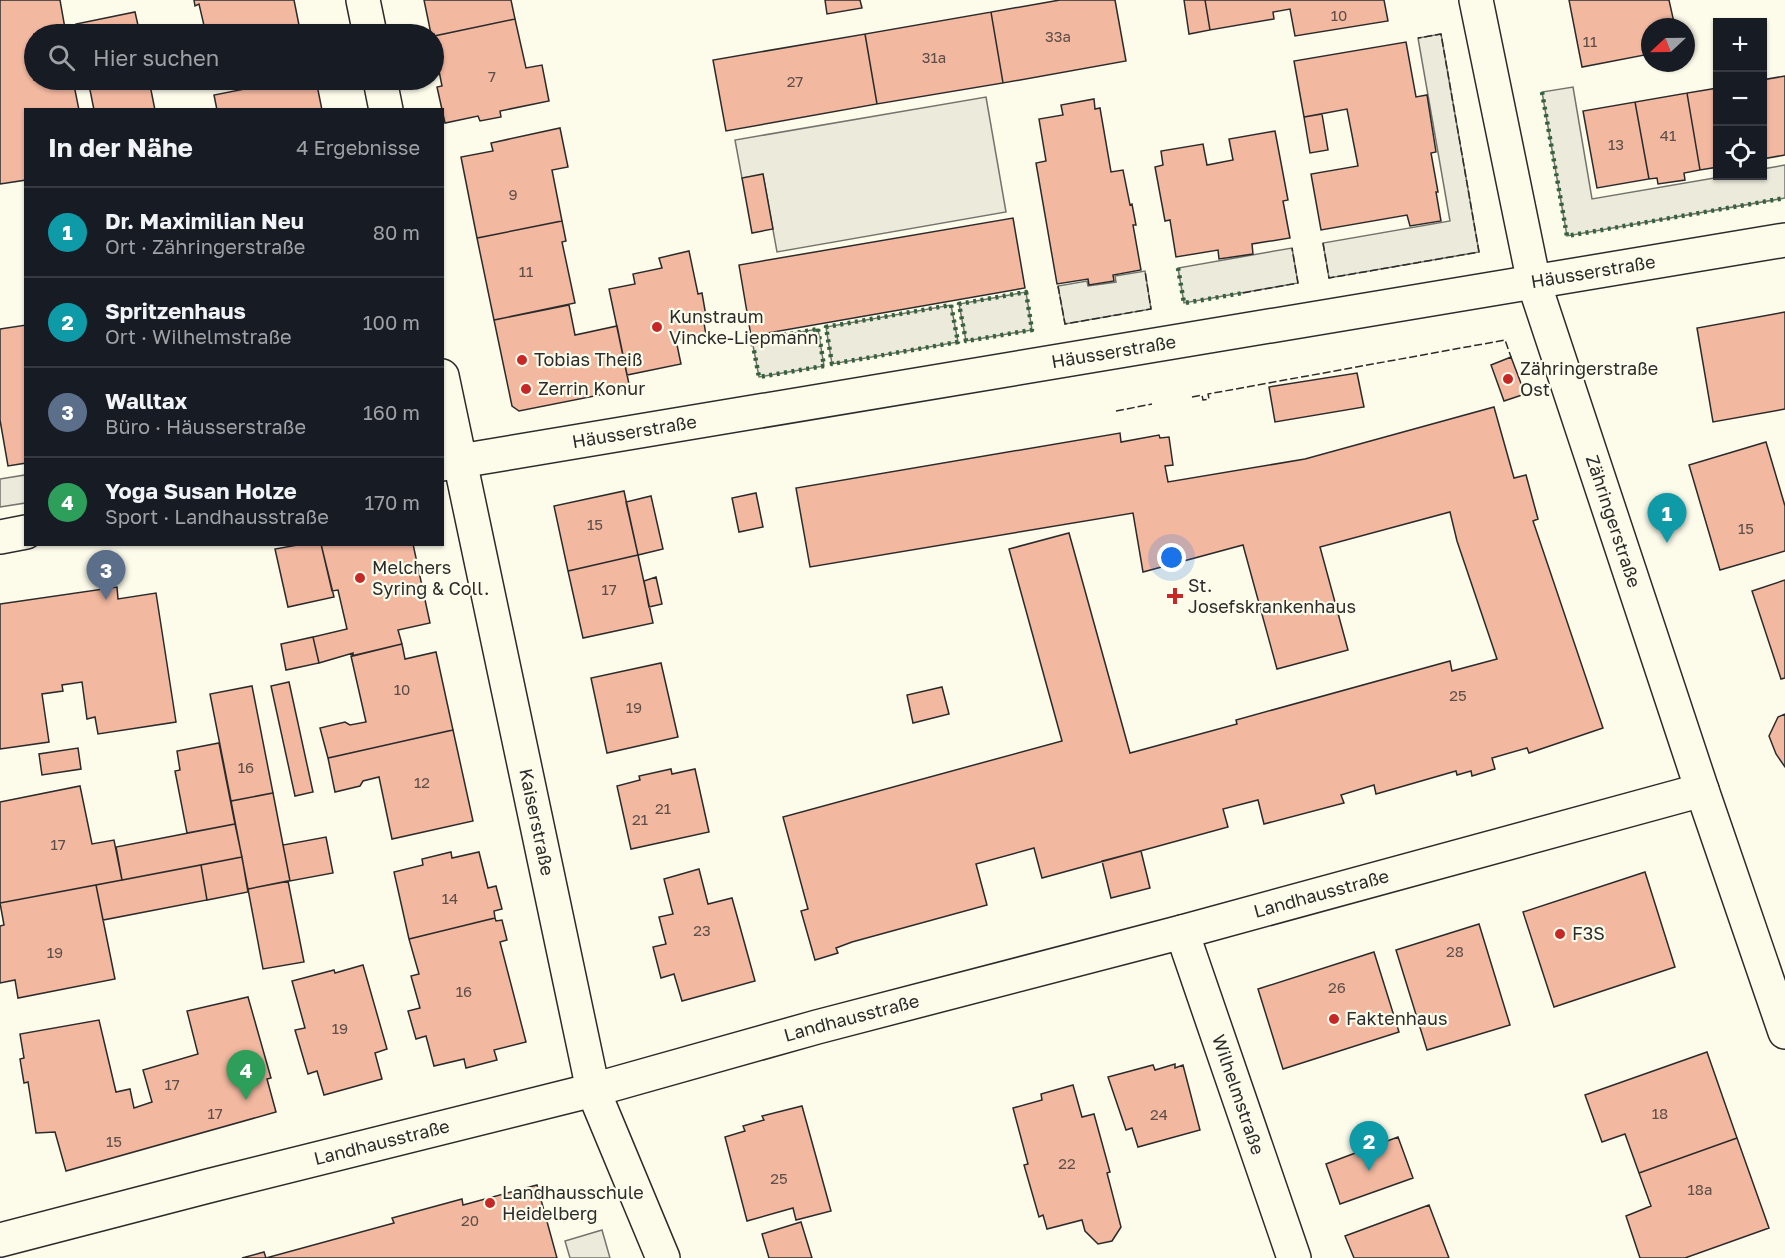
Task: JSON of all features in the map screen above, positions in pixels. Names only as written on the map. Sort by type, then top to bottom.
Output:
[{"type":"street","points":[[363,0],[368,24]]},
{"type":"street","name":"Zähringerstraße","points":[[1476,0],[1534,283],[1785,1032]]},
{"type":"street","points":[[382,90],[386,108]]},
{"type":"street","name":"Häusserstraße","points":[[452,463],[1785,240]]},
{"type":"street","name":"Kaiserstraße","points":[[444,393],[452,463],[593,1090],[663,1258]]},
{"type":"street","points":[[0,537],[24,532]]},
{"type":"street","name":"Landhausstraße","points":[[0,1240],[593,1090],[817,1027],[1182,932],[1702,789]]},
{"type":"street","name":"Wilhelmstraße","points":[[1182,932],[1294,1258]]},
{"type":"shaded area","points":[[1441,34],[1479,252],[1329,278],[1323,243],[1450,221],[1418,38]]},
{"type":"shaded area","points":[[1573,87],[1592,199],[1713,178],[1767,180],[1767,168],[1785,165],[1785,198],[1567,236],[1542,92]]},
{"type":"shaded area","points":[[986,97],[1006,212],[777,252],[763,175],[742,178],[735,140]]},
{"type":"shaded area","points":[[1292,248],[1298,283],[1184,303],[1178,268]]},
{"type":"shaded area","points":[[1145,271],[1151,309],[1065,324],[1058,286],[1087,281],[1088,286],[1116,282],[1115,276]]},
{"type":"shaded area","points":[[1026,292],[1032,330],[966,341],[959,304]]},
{"type":"shaded area","points":[[951,305],[958,342],[832,364],[826,327]]},
{"type":"shaded area","points":[[818,329],[824,366],[759,377],[752,340]]},
{"type":"shaded area","points":[[24,475],[24,503],[0,507],[0,479]]},
{"type":"shaded area","points":[[602,1230],[610,1258],[570,1258],[565,1241]]},
{"type":"building","points":[[0,0],[60,0],[64,24],[24,24],[24,90],[75,90],[79,108],[24,108],[24,180],[0,184]]},
{"type":"building","points":[[194,0],[294,0],[299,24],[204,24],[199,4],[195,6]]},
{"type":"building","points":[[424,0],[511,0],[515,19],[444,34],[444,24],[429,24]]},
{"type":"building","points":[[825,0],[860,0],[862,8],[827,14]]},
{"type":"building","points":[[1060,0],[1115,0],[1126,61],[1003,83],[991,12]]},
{"type":"building","points":[[1184,0],[1205,0],[1210,30],[1189,34]]},
{"type":"building","points":[[1205,0],[1384,0],[1388,21],[1295,36],[1290,9],[1273,12],[1274,19],[1210,30]]},
{"type":"building","points":[[1569,0],[1669,0],[1673,18],[1641,18],[1641,56],[1582,67]]},
{"type":"building","points":[[135,12],[138,24],[76,24]]},
{"type":"building","points":[[991,12],[1003,83],[877,104],[865,34]]},
{"type":"building","points":[[515,19],[526,68],[542,65],[549,101],[500,111],[501,117],[480,121],[478,116],[445,123],[444,108],[442,108],[438,90],[444,90],[444,34]]},
{"type":"building","points":[[865,34],[877,104],[726,131],[713,60]]},
{"type":"building","points":[[1406,42],[1416,97],[1427,95],[1436,152],[1431,153],[1441,221],[1410,226],[1407,215],[1321,230],[1311,174],[1358,166],[1347,109],[1304,117],[1294,61]]},
{"type":"building","points":[[1785,76],[1785,155],[1767,158],[1767,126],[1767,79]]},
{"type":"building","points":[[1713,89],[1713,168],[1700,170],[1687,93]]},
{"type":"building","points":[[90,90],[151,90],[155,108],[94,108]]},
{"type":"building","points":[[240,90],[318,90],[322,108],[217,108],[214,95]]},
{"type":"building","points":[[1687,93],[1700,170],[1684,173],[1685,180],[1658,184],[1657,178],[1649,179],[1635,102]]},
{"type":"building","points":[[1094,99],[1095,109],[1100,108],[1111,172],[1123,170],[1136,225],[1133,225],[1141,270],[1113,275],[1114,281],[1089,285],[1088,279],[1057,284],[1036,163],[1046,161],[1039,119],[1063,115],[1061,105]]},
{"type":"building","points":[[1635,102],[1649,179],[1597,188],[1583,111]]},
{"type":"building","points":[[1322,114],[1328,150],[1310,153],[1304,117]]},
{"type":"building","points":[[560,128],[568,167],[552,170],[562,221],[477,238],[461,157],[493,151],[491,143]]},
{"type":"building","points":[[1275,131],[1288,200],[1283,201],[1290,238],[1252,244],[1253,254],[1219,259],[1218,250],[1176,257],[1170,220],[1165,221],[1155,167],[1163,165],[1161,151],[1203,144],[1207,165],[1233,160],[1229,139]]},
{"type":"building","points":[[763,174],[773,229],[752,233],[742,178]]},
{"type":"building","points":[[1013,218],[1025,288],[751,336],[739,265]]},
{"type":"building","points":[[562,221],[566,241],[562,242],[575,303],[494,320],[477,238]]},
{"type":"building","points":[[689,251],[698,294],[702,293],[706,316],[703,317],[706,335],[676,340],[681,364],[627,375],[609,289],[635,284],[633,274],[662,268],[659,258]]},
{"type":"building","points":[[569,305],[575,335],[617,326],[630,389],[519,411],[512,406],[494,320]]},
{"type":"building","points":[[1785,312],[1785,409],[1713,422],[1697,328]]},
{"type":"building","points":[[24,325],[24,463],[8,466],[0,420],[0,329]]},
{"type":"building","name":"Zähringerstraße Ost","points":[[1511,357],[1525,394],[1504,401],[1491,365]]},
{"type":"building","points":[[1357,373],[1364,407],[1275,422],[1269,387]]},
{"type":"building","points":[[1494,407],[1514,478],[1526,475],[1538,519],[1533,521],[1603,728],[1529,753],[1527,748],[1492,758],[1495,769],[1472,776],[1471,771],[1457,775],[1456,771],[1376,794],[1374,785],[1341,795],[1344,803],[1264,824],[1258,800],[1223,809],[1228,827],[1042,878],[1034,848],[976,864],[987,905],[852,942],[836,948],[838,953],[815,960],[801,911],[808,909],[783,817],[1062,741],[1009,549],[1069,533],[1130,753],[1237,724],[1236,720],[1450,661],[1452,671],[1497,659],[1457,541],[1450,512],[1320,547],[1348,650],[1277,669],[1243,545],[1143,572],[1133,513],[810,567],[796,488],[1120,433],[1121,442],[1159,435],[1160,438],[1169,437],[1173,465],[1165,466],[1168,482],[1305,459]]},
{"type":"building","points":[[1766,442],[1785,506],[1785,551],[1720,570],[1689,465]]},
{"type":"building","points":[[624,491],[638,555],[568,571],[554,506]]},
{"type":"building","points":[[756,493],[763,527],[739,532],[732,498]]},
{"type":"building","points":[[651,496],[663,549],[638,555],[626,502]]},
{"type":"building","points":[[292,546],[321,546],[334,597],[288,607],[275,549]]},
{"type":"building","points":[[321,546],[413,546],[430,623],[398,630],[402,644],[353,656],[353,653],[319,663],[313,637],[347,629],[338,590],[332,591]]},
{"type":"building","points":[[638,555],[653,623],[583,638],[568,571]]},
{"type":"building","points":[[656,577],[662,604],[649,607],[644,581]]},
{"type":"building","points":[[1785,580],[1785,678],[1781,679],[1752,591]]},
{"type":"building","points":[[117,587],[118,599],[156,593],[176,722],[98,734],[95,717],[87,719],[82,682],[62,685],[63,691],[42,694],[49,742],[0,749],[0,604]]},
{"type":"building","points":[[313,637],[319,663],[286,670],[281,644]]},
{"type":"building","points":[[402,644],[405,659],[436,652],[453,730],[328,758],[320,728],[345,722],[350,725],[366,722],[351,656]]},
{"type":"building","points":[[661,663],[678,737],[607,753],[591,678]]},
{"type":"building","points":[[289,682],[313,792],[295,796],[271,686]]},
{"type":"building","points":[[252,686],[273,793],[231,801],[210,694]]},
{"type":"building","points":[[942,687],[949,714],[913,723],[907,695]]},
{"type":"building","points":[[1785,714],[1785,767],[1776,754],[1769,736],[1778,717]]},
{"type":"building","points":[[453,730],[473,821],[392,839],[379,777],[363,781],[360,786],[335,792],[328,758]]},
{"type":"building","points":[[219,743],[235,824],[187,833],[175,771],[180,770],[177,751]]},
{"type":"building","points":[[78,748],[81,769],[42,775],[39,754]]},
{"type":"building","points":[[671,769],[672,774],[695,769],[709,832],[631,849],[617,786],[640,780],[639,776]]},
{"type":"building","points":[[80,786],[92,844],[114,840],[122,880],[0,903],[0,802]]},
{"type":"building","points":[[273,793],[290,881],[248,889],[231,801]]},
{"type":"building","points":[[235,824],[242,857],[122,880],[116,847]]},
{"type":"building","points":[[326,837],[333,873],[290,881],[283,845]]},
{"type":"building","points":[[1141,851],[1150,888],[1111,898],[1102,861]]},
{"type":"building","points":[[451,852],[452,858],[479,852],[488,888],[496,886],[502,909],[494,911],[495,918],[409,939],[394,872],[423,865],[422,859]]},
{"type":"building","points":[[242,857],[248,892],[207,900],[201,865]]},
{"type":"building","points":[[201,865],[207,900],[103,920],[96,885]]},
{"type":"building","points":[[699,869],[708,904],[732,898],[755,981],[682,1001],[674,974],[661,978],[653,947],[666,944],[659,917],[673,914],[664,879]]},
{"type":"building","points":[[1645,872],[1675,967],[1554,1007],[1523,912]]},
{"type":"building","points":[[288,881],[304,962],[263,969],[248,889]]},
{"type":"building","points":[[96,885],[115,979],[18,998],[15,980],[0,983],[0,926],[4,925],[0,903]]},
{"type":"building","points":[[495,918],[496,921],[502,920],[507,940],[500,942],[526,1042],[494,1050],[497,1060],[466,1068],[464,1059],[434,1066],[426,1036],[416,1039],[408,1011],[420,1008],[411,976],[419,974],[409,939]]},
{"type":"building","points":[[1479,924],[1510,1025],[1427,1050],[1396,950]]},
{"type":"building","points":[[1374,952],[1399,1032],[1283,1069],[1258,989]]},
{"type":"building","points":[[363,965],[387,1049],[375,1053],[382,1079],[324,1095],[317,1071],[308,1074],[295,1030],[305,1028],[292,981]]},
{"type":"building","points":[[248,997],[271,1078],[267,1079],[276,1112],[66,1171],[55,1132],[36,1133],[28,1082],[24,1083],[20,1059],[24,1058],[20,1034],[99,1020],[116,1092],[130,1089],[134,1108],[152,1102],[143,1070],[198,1054],[187,1011]]},
{"type":"building","points":[[1707,1052],[1737,1138],[1639,1173],[1625,1134],[1602,1142],[1585,1095]]},
{"type":"building","points":[[1175,1064],[1175,1068],[1183,1065],[1200,1130],[1138,1147],[1132,1128],[1126,1130],[1108,1077],[1153,1065],[1155,1070]]},
{"type":"building","points":[[1073,1085],[1082,1117],[1094,1114],[1110,1172],[1107,1173],[1121,1227],[1112,1241],[1098,1244],[1085,1231],[1082,1220],[1047,1229],[1043,1215],[1039,1217],[1024,1165],[1028,1164],[1013,1108],[1042,1100],[1041,1094]]},
{"type":"building","points":[[802,1106],[831,1211],[796,1220],[793,1208],[747,1221],[725,1137],[745,1131],[743,1126],[764,1120],[762,1116]]},
{"type":"building","points":[[1398,1137],[1413,1178],[1340,1204],[1326,1164]]},
{"type":"building","points":[[1737,1138],[1769,1228],[1685,1258],[1640,1258],[1626,1216],[1651,1206],[1639,1173]]},
{"type":"building","points":[[537,1185],[557,1258],[266,1258],[394,1223],[392,1218],[462,1199],[463,1205]]},
{"type":"building","points":[[1429,1205],[1449,1258],[1354,1258],[1345,1236]]},
{"type":"building","points":[[801,1222],[812,1258],[769,1258],[762,1234]]},
{"type":"building","points":[[264,1252],[266,1258],[242,1258]]},
{"type":"hedge","points":[[1542,92],[1567,236],[1785,198]]},
{"type":"hedge","points":[[1178,268],[1184,303],[1243,293]]},
{"type":"hedge","points":[[1026,292],[1032,330],[966,341],[959,304],[1026,292]]},
{"type":"hedge","points":[[951,305],[958,342],[832,364],[826,327],[951,305]]},
{"type":"hedge","points":[[818,329],[824,366],[759,377],[752,340],[818,329]]},
{"type":"fence","points":[[1323,243],[1329,278],[1479,252],[1441,34],[1418,38]]},
{"type":"fence","points":[[1243,293],[1298,283],[1292,248]]},
{"type":"fence","points":[[1058,286],[1065,324],[1151,309],[1145,271]]},
{"type":"fence","points":[[1192,397],[1202,395],[1203,400],[1209,399],[1208,394],[1505,340],[1511,357]]},
{"type":"fence","points":[[1116,411],[1152,404]]},
{"type":"place","name":"Kunstraum Vincke-Liepmann","points":[[657,327]]},
{"type":"place","name":"Tobias Theiß","points":[[522,360]]},
{"type":"place","name":"Zähringerstraße Ost","points":[[1508,379]]},
{"type":"place","name":"Zerrin Konur","points":[[526,389]]},
{"type":"place","name":"Dr. Maximilian Neu","points":[[1667,543]]},
{"type":"place","name":"Melchers Syring & Coll.","points":[[360,578]]},
{"type":"place","name":"St. Josefskrankenhaus","points":[[1175,596]]},
{"type":"place","name":"Walltax","points":[[106,600]]},
{"type":"place","name":"F3S","points":[[1560,934]]},
{"type":"place","name":"Faktenhaus","points":[[1334,1019]]},
{"type":"place","name":"Yoga Susan Holze","points":[[246,1100]]},
{"type":"place","name":"Spritzenhaus","points":[[1369,1171]]},
{"type":"place","name":"Landhausschule Heidelberg","points":[[490,1203]]}]
